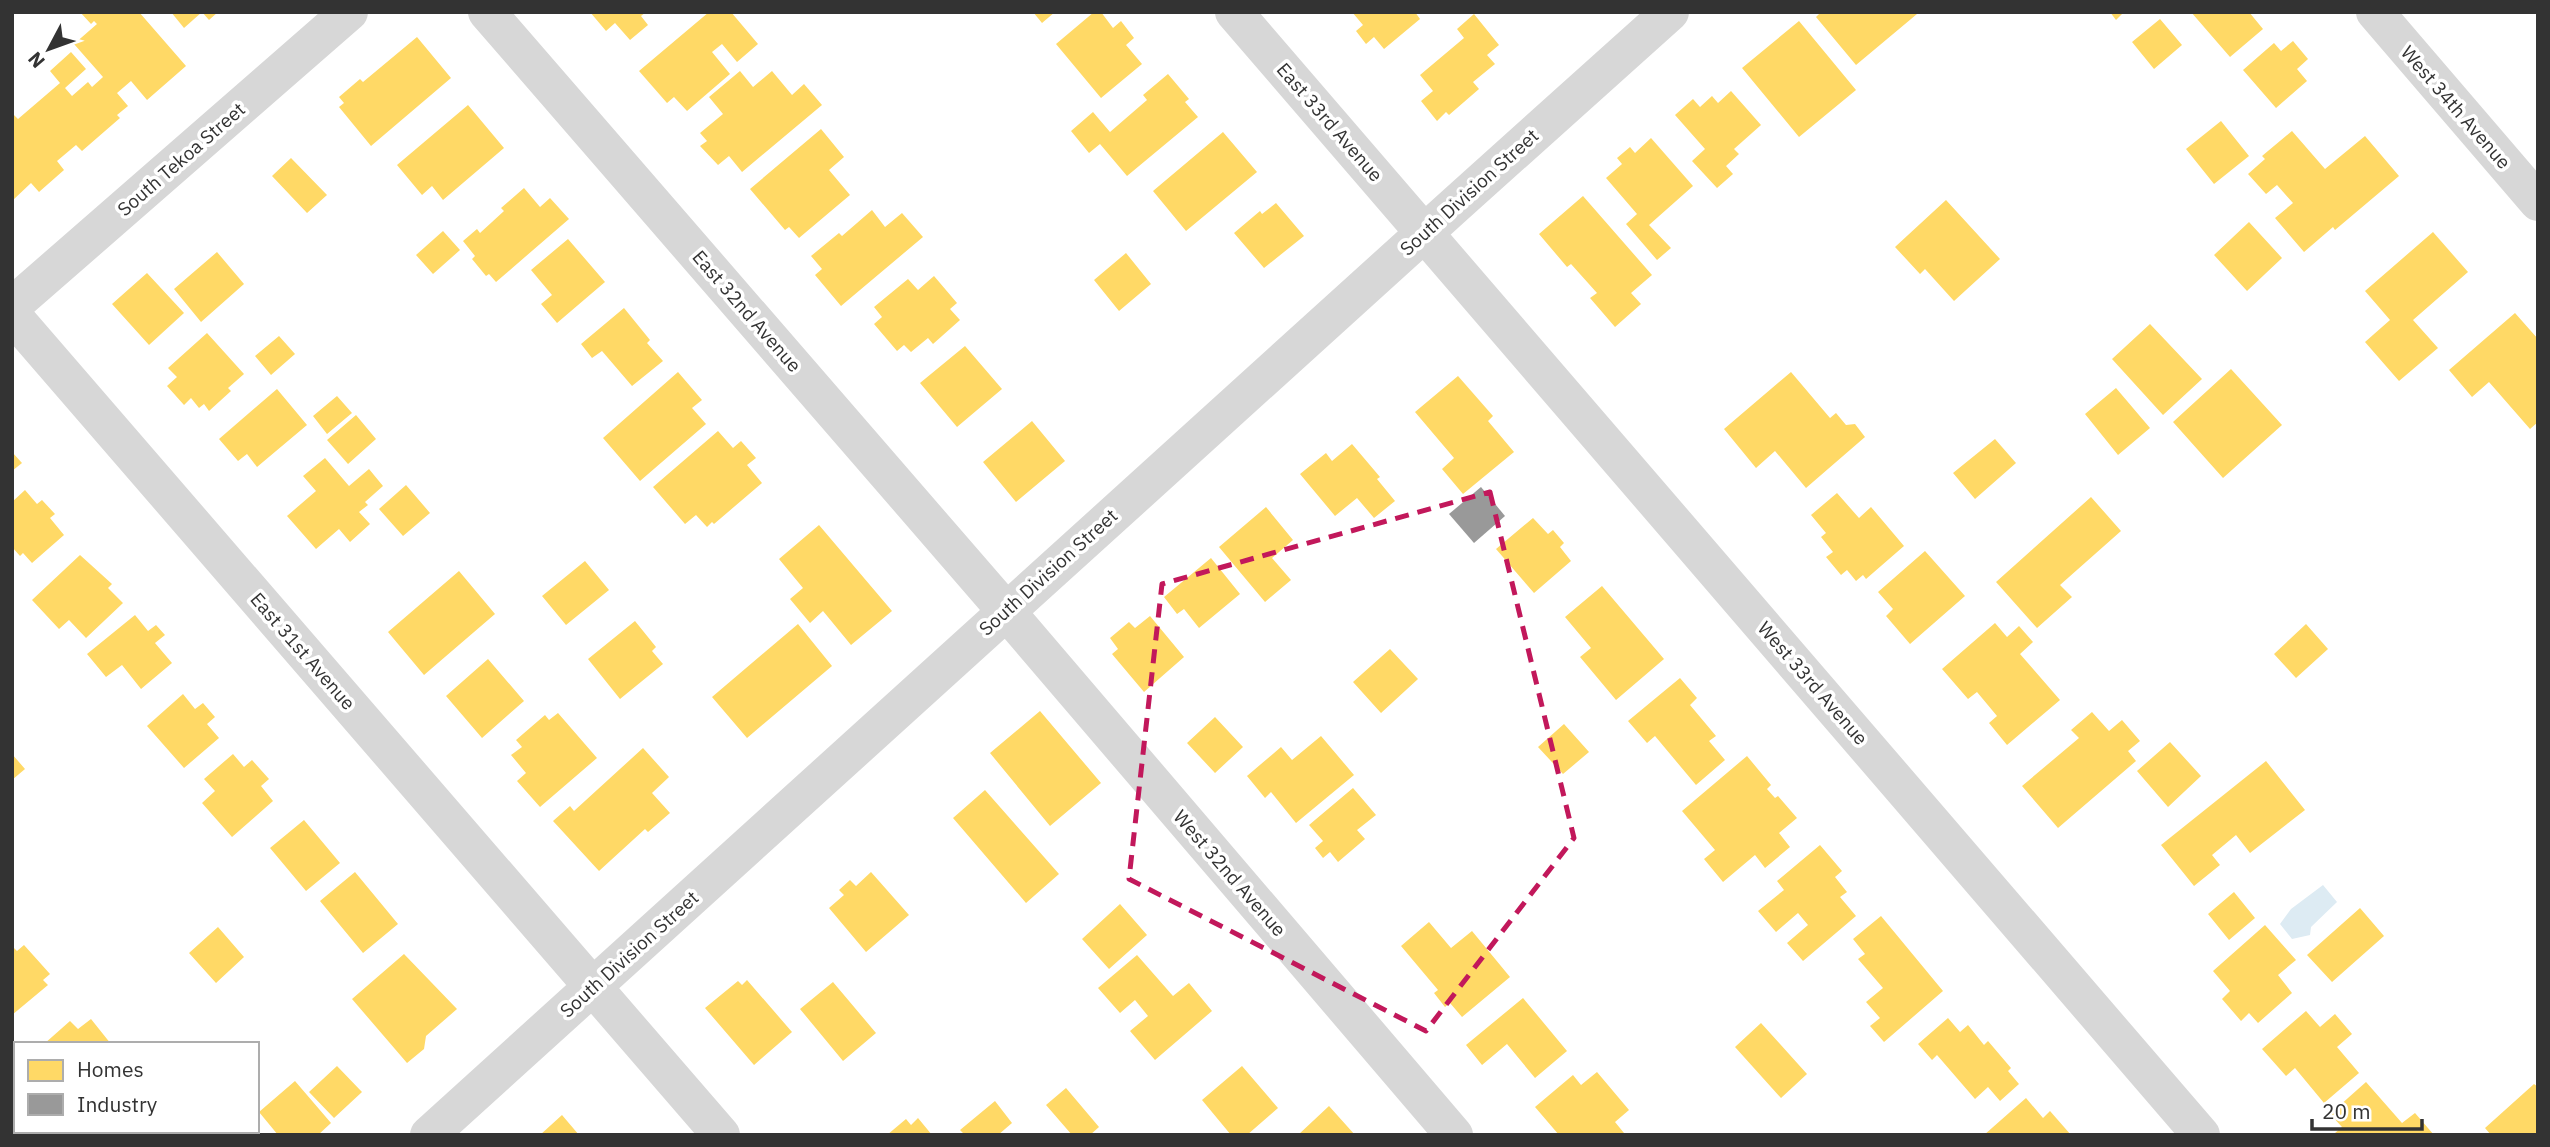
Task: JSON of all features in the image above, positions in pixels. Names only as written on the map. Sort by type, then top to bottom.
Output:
[{"type":"street","name":"South Tekoa Street","points":[[12,306],[349,12]]},
{"type":"street","name":"East 32nd Avenue","points":[[487,12],[1006,611]]},
{"type":"street","name":"East 33rd Avenue","points":[[1234,12],[1425,232]]},
{"type":"street","name":"South Division Street","points":[[429,1135],[1670,12]]},
{"type":"street","name":"West 34th Avenue","points":[[2375,12],[2538,202]]},
{"type":"street","name":"West 33rd Avenue","points":[[1425,232],[2201,1135]]},
{"type":"street","name":"East 31st Avenue","points":[[12,315],[721,1135]]},
{"type":"street","name":"West 32nd Avenue","points":[[1006,611],[1454,1135]]},
{"type":"highlighted area","points":[[1490,492],[1574,838],[1426,1031],[1129,879],[1162,584]]},
{"type":"shaded area","points":[[2323,885],[2337,902],[2311,927],[2310,935],[2292,939],[2280,924],[2291,909]]},
{"type":"building: Homes","points":[[80,12],[139,12],[186,66],[147,100],[131,81],[117,93],[128,106],[117,115],[120,118],[82,151],[76,145],[57,161],[64,170],[39,192],[31,183],[12,201],[12,113],[18,119],[60,83],[50,71],[71,52],[86,69],[65,88],[72,96],[88,82],[92,87],[103,77],[74,44],[97,24],[94,21],[91,24]]},
{"type":"building: Homes","points":[[171,12],[202,12],[184,28]]},
{"type":"building: Homes","points":[[202,12],[218,12],[209,20]]},
{"type":"building: Homes","points":[[590,12],[646,12],[641,16],[648,25],[630,40],[615,23],[606,31]]},
{"type":"building: Homes","points":[[709,12],[731,12],[758,44],[737,62],[722,44],[712,52],[730,74],[687,111],[674,97],[667,103],[639,71]]},
{"type":"building: Homes","points":[[1033,12],[1055,12],[1042,23]]},
{"type":"building: Homes","points":[[1094,12],[1101,12],[1113,28],[1121,21],[1134,38],[1126,45],[1142,64],[1101,98],[1056,44]]},
{"type":"building: Homes","points":[[1352,12],[1415,12],[1420,19],[1384,49],[1374,37],[1366,44],[1356,31],[1363,25]]},
{"type":"building: Homes","points":[[1821,12],[1917,14],[1856,65],[1816,17]]},
{"type":"building: Homes","points":[[2110,12],[2124,12],[2116,20]]},
{"type":"building: Homes","points":[[2191,12],[2249,12],[2263,29],[2230,57]]},
{"type":"building: Homes","points":[[1474,14],[1499,45],[1487,55],[1495,64],[1473,82],[1479,89],[1449,115],[1446,112],[1437,121],[1421,101],[1433,91],[1420,75],[1464,38],[1457,29]]},
{"type":"building: Homes","points":[[2160,19],[2182,45],[2154,69],[2132,42]]},
{"type":"building: Homes","points":[[1799,21],[1856,90],[1799,137],[1742,68]]},
{"type":"building: Homes","points":[[417,37],[451,78],[371,146],[339,107],[344,103],[339,97],[360,79],[363,82]]},
{"type":"building: Homes","points":[[2293,41],[2308,59],[2297,69],[2307,81],[2276,108],[2243,70],[2274,43],[2281,51]]},
{"type":"building: Homes","points":[[740,71],[753,87],[772,71],[792,95],[804,84],[822,105],[742,172],[729,156],[718,165],[700,146],[707,141],[700,133],[723,114],[709,97]]},
{"type":"building: Homes","points":[[1168,74],[1189,99],[1185,102],[1198,117],[1127,176],[1100,144],[1089,153],[1071,131],[1093,112],[1110,132],[1147,100],[1143,95]]},
{"type":"building: Homes","points":[[1731,91],[1761,125],[1734,149],[1739,154],[1726,166],[1733,174],[1717,188],[1692,161],[1705,149],[1675,115],[1693,99],[1700,107],[1712,96],[1718,103]]},
{"type":"building: Homes","points":[[468,105],[504,148],[443,200],[432,186],[422,195],[397,165]]},
{"type":"building: Homes","points":[[2221,121],[2249,156],[2214,184],[2186,149]]},
{"type":"building: Homes","points":[[821,129],[844,157],[829,170],[850,195],[799,238],[789,227],[785,230],[750,189]]},
{"type":"building: Homes","points":[[2292,131],[2325,169],[2365,136],[2399,176],[2335,230],[2333,227],[2304,252],[2275,218],[2293,203],[2277,185],[2266,194],[2248,174],[2265,159],[2262,156]]},
{"type":"building: Homes","points":[[1223,132],[1257,172],[1186,231],[1153,191]]},
{"type":"building: Homes","points":[[1651,138],[1693,186],[1649,225],[1671,248],[1657,260],[1626,224],[1637,214],[1606,178],[1622,164],[1617,158],[1630,147],[1635,153]]},
{"type":"building: Homes","points":[[291,158],[327,195],[307,213],[272,176]]},
{"type":"building: Homes","points":[[524,188],[540,207],[550,198],[569,219],[496,282],[489,274],[486,276],[472,259],[475,256],[463,241],[477,229],[480,233],[504,211],[501,208]]},
{"type":"building: Homes","points":[[1583,196],[1652,275],[1631,293],[1641,304],[1615,327],[1590,298],[1597,293],[1571,264],[1567,267],[1539,234]]},
{"type":"building: Homes","points":[[1946,200],[2000,259],[1954,301],[1925,269],[1920,274],[1895,247]]},
{"type":"building: Homes","points":[[1276,203],[1304,236],[1264,268],[1234,233],[1260,211],[1262,214]]},
{"type":"building: Homes","points":[[872,210],[885,227],[902,213],[923,237],[841,306],[815,275],[822,269],[811,256],[839,233],[842,236]]},
{"type":"building: Homes","points":[[2249,222],[2282,258],[2247,291],[2214,255]]},
{"type":"building: Homes","points":[[443,231],[460,250],[433,274],[416,255]]},
{"type":"building: Homes","points":[[2433,232],[2468,272],[2413,320],[2438,348],[2399,381],[2365,342],[2390,320],[2365,291]]},
{"type":"building: Homes","points":[[568,239],[605,282],[557,323],[541,304],[552,295],[531,270]]},
{"type":"building: Homes","points":[[217,252],[244,284],[201,322],[174,289]]},
{"type":"building: Homes","points":[[1126,253],[1151,284],[1119,311],[1094,280]]},
{"type":"building: Homes","points":[[147,273],[184,313],[149,345],[112,304]]},
{"type":"building: Homes","points":[[934,276],[957,303],[950,309],[960,320],[933,344],[928,338],[911,352],[904,345],[897,351],[874,324],[882,317],[874,307],[908,279],[918,290]]},
{"type":"building: Homes","points":[[624,308],[650,340],[647,343],[663,361],[632,386],[602,351],[592,358],[581,344]]},
{"type":"building: Homes","points":[[2515,313],[2538,339],[2538,422],[2530,429],[2489,382],[2472,397],[2449,370]]},
{"type":"building: Homes","points":[[2150,324],[2202,379],[2163,415],[2112,359]]},
{"type":"building: Homes","points":[[207,333],[244,374],[228,388],[231,391],[209,411],[204,404],[199,408],[191,398],[184,405],[167,386],[177,377],[168,368]]},
{"type":"building: Homes","points":[[279,336],[295,354],[271,375],[255,356]]},
{"type":"building: Homes","points":[[965,346],[1002,389],[957,427],[920,383]]},
{"type":"building: Homes","points":[[2231,369],[2282,425],[2223,478],[2173,422]]},
{"type":"building: Homes","points":[[678,372],[702,400],[692,408],[706,424],[640,481],[603,438]]},
{"type":"building: Homes","points":[[1791,372],[1830,418],[1836,413],[1846,425],[1855,424],[1865,437],[1806,488],[1775,451],[1756,468],[1724,429]]},
{"type":"building: Homes","points":[[1458,376],[1493,416],[1488,421],[1514,452],[1463,494],[1442,469],[1454,458],[1415,412]]},
{"type":"building: Homes","points":[[2116,388],[2150,428],[2118,455],[2085,414]]},
{"type":"building: Homes","points":[[277,389],[307,425],[257,467],[247,454],[238,461],[219,439]]},
{"type":"building: Homes","points":[[337,396],[352,413],[327,434],[313,416]]},
{"type":"building: Homes","points":[[356,415],[376,439],[348,464],[327,440]]},
{"type":"building: Homes","points":[[1032,421],[1065,461],[1016,502],[983,462]]},
{"type":"building: Homes","points":[[718,431],[733,448],[741,441],[756,458],[747,465],[762,483],[714,524],[712,522],[707,527],[696,515],[685,524],[653,487]]},
{"type":"building: Homes","points":[[1995,439],[2016,463],[1975,499],[1953,473]]},
{"type":"building: Homes","points":[[1352,444],[1380,477],[1377,479],[1395,501],[1374,518],[1357,498],[1335,516],[1300,474],[1326,453],[1332,461]]},
{"type":"building: Homes","points":[[12,452],[22,463],[12,471]]},
{"type":"building: Homes","points":[[325,458],[349,486],[369,469],[383,486],[365,502],[368,505],[359,512],[370,524],[350,542],[339,529],[316,549],[287,516],[316,491],[303,476]]},
{"type":"building: Homes","points":[[406,485],[430,513],[403,536],[379,509]]},
{"type":"building: Homes","points":[[25,490],[37,504],[42,500],[55,514],[50,518],[64,535],[32,563],[23,553],[20,556],[12,547],[12,502]]},
{"type":"building: Homes","points":[[1837,493],[1859,518],[1871,507],[1904,546],[1866,579],[1863,575],[1856,581],[1847,570],[1841,575],[1826,557],[1833,552],[1821,537],[1826,533],[1811,515]]},
{"type":"building: Homes","points":[[2091,497],[2121,531],[2060,585],[2072,597],[2037,628],[1996,582]]},
{"type":"building: Homes","points":[[1266,507],[1293,540],[1272,558],[1291,580],[1265,602],[1219,547]]},
{"type":"building: Homes","points":[[1533,518],[1548,534],[1553,530],[1564,543],[1560,547],[1571,561],[1534,593],[1496,549]]},
{"type":"building: Homes","points":[[819,525],[892,611],[851,645],[823,611],[810,623],[790,599],[803,588],[779,559]]},
{"type":"building: Homes","points":[[1925,551],[1965,596],[1910,644],[1886,616],[1893,609],[1878,592]]},
{"type":"building: Homes","points":[[80,555],[112,584],[108,588],[123,603],[86,638],[69,620],[59,629],[32,600]]},
{"type":"building: Homes","points":[[1211,558],[1240,594],[1199,628],[1184,609],[1177,614],[1164,597]]},
{"type":"building: Homes","points":[[585,561],[609,590],[566,625],[542,596]]},
{"type":"building: Homes","points":[[459,571],[495,614],[424,675],[388,632]]},
{"type":"building: Homes","points":[[1602,586],[1664,659],[1616,700],[1580,657],[1591,648],[1565,617]]},
{"type":"building: Homes","points":[[135,615],[148,631],[156,625],[165,635],[155,643],[172,663],[141,689],[122,665],[106,677],[87,654]]},
{"type":"building: Homes","points":[[1150,616],[1184,657],[1144,692],[1112,654],[1118,649],[1110,638],[1129,622],[1135,628]]},
{"type":"building: Homes","points":[[635,621],[656,647],[652,651],[663,664],[620,699],[588,659]]},
{"type":"building: Homes","points":[[1995,623],[2007,637],[2019,626],[2033,642],[2020,654],[2060,700],[2007,745],[1989,723],[1997,716],[1977,692],[1968,699],[1942,669]]},
{"type":"building: Homes","points":[[798,624],[832,666],[747,738],[712,697]]},
{"type":"building: Homes","points":[[2306,624],[2328,649],[2296,678],[2274,654]]},
{"type":"building: Homes","points":[[1390,649],[1418,679],[1381,713],[1353,682]]},
{"type":"building: Homes","points":[[488,659],[524,701],[482,738],[446,696]]},
{"type":"building: Homes","points":[[1680,678],[1697,698],[1690,705],[1716,736],[1709,741],[1725,760],[1696,785],[1655,736],[1647,743],[1628,721]]},
{"type":"building: Homes","points":[[183,694],[195,709],[203,703],[215,717],[207,724],[219,738],[184,768],[147,726]]},
{"type":"building: Homes","points":[[1040,711],[1101,783],[1050,826],[990,753]]},
{"type":"building: Homes","points":[[2092,712],[2109,731],[2122,720],[2140,741],[2128,751],[2136,761],[2058,828],[2022,786],[2079,738],[2071,730]]},
{"type":"building: Homes","points":[[558,713],[597,758],[540,807],[517,781],[526,773],[511,755],[522,747],[516,740],[545,715],[549,720]]},
{"type":"building: Homes","points":[[1215,717],[1243,747],[1215,773],[1187,743]]},
{"type":"building: Homes","points":[[1564,724],[1589,752],[1563,774],[1538,747]]},
{"type":"building: Homes","points":[[1321,736],[1354,775],[1296,823],[1271,792],[1265,798],[1247,776],[1281,747],[1292,760]]},
{"type":"building: Homes","points":[[2170,742],[2201,776],[2168,807],[2137,771]]},
{"type":"building: Homes","points":[[643,748],[669,777],[652,793],[670,813],[648,832],[645,829],[599,871],[553,821],[570,806],[574,811]]},
{"type":"building: Homes","points":[[12,754],[25,769],[12,780]]},
{"type":"building: Homes","points":[[233,754],[244,767],[252,760],[269,779],[261,786],[273,801],[232,837],[202,803],[215,791],[204,779]]},
{"type":"building: Homes","points":[[1747,756],[1771,785],[1767,789],[1775,798],[1778,796],[1797,818],[1779,833],[1790,847],[1765,868],[1755,855],[1723,882],[1704,859],[1715,850],[1682,811]]},
{"type":"building: Homes","points":[[2266,761],[2305,810],[2250,853],[2236,835],[2212,855],[2220,865],[2194,886],[2161,845]]},
{"type":"building: Homes","points":[[1353,788],[1376,815],[1357,830],[1365,839],[1338,862],[1330,852],[1323,858],[1315,848],[1323,841],[1309,825]]},
{"type":"building: Homes","points":[[985,790],[1059,874],[1026,903],[953,818]]},
{"type":"building: Homes","points":[[304,820],[340,863],[306,891],[270,848]]},
{"type":"building: Homes","points":[[1820,845],[1842,871],[1835,877],[1847,892],[1840,897],[1856,916],[1803,961],[1787,943],[1808,925],[1798,913],[1776,932],[1758,911],[1784,890],[1777,881]]},
{"type":"building: Homes","points":[[355,872],[398,924],[363,953],[320,901]]},
{"type":"building: Homes","points":[[871,872],[909,915],[866,952],[829,908],[844,895],[839,890],[850,880],[856,886]]},
{"type":"building: Homes","points":[[2234,892],[2255,918],[2229,940],[2208,914]]},
{"type":"building: Homes","points":[[1120,904],[1147,935],[1109,969],[1082,939]]},
{"type":"building: Homes","points":[[2360,908],[2384,936],[2332,982],[2307,955]]},
{"type":"building: Homes","points":[[1881,916],[1943,991],[1884,1042],[1870,1026],[1880,1018],[1866,1002],[1883,988],[1858,959],[1865,954],[1853,939]]},
{"type":"building: Homes","points":[[1429,922],[1451,948],[1472,931],[1510,977],[1462,1017],[1450,1003],[1445,1007],[1434,993],[1438,990],[1401,946]]},
{"type":"building: Homes","points":[[2265,925],[2296,960],[2278,975],[2292,993],[2258,1023],[2249,1013],[2241,1021],[2222,999],[2230,991],[2213,971]]},
{"type":"building: Homes","points":[[218,927],[244,957],[216,983],[189,953]]},
{"type":"building: Homes","points":[[24,945],[50,974],[43,980],[48,985],[12,1015],[12,946],[17,951]]},
{"type":"building: Homes","points":[[404,954],[457,1009],[426,1036],[424,1049],[407,1063],[352,999]]},
{"type":"building: Homes","points":[[1137,955],[1173,996],[1189,983],[1212,1011],[1155,1060],[1130,1031],[1148,1016],[1135,1000],[1120,1013],[1098,988]]},
{"type":"building: Homes","points":[[747,980],[792,1032],[754,1065],[705,1008],[738,981],[742,985]]},
{"type":"building: Homes","points":[[833,982],[876,1033],[843,1061],[800,1009]]},
{"type":"building: Homes","points":[[1523,998],[1567,1051],[1535,1078],[1507,1044],[1482,1065],[1466,1045]]},
{"type":"building: Homes","points":[[2306,1011],[2320,1027],[2335,1014],[2352,1034],[2337,1047],[2359,1073],[2324,1103],[2295,1068],[2286,1076],[2262,1049]]},
{"type":"building: Homes","points":[[1948,1018],[1960,1032],[1968,1025],[1984,1045],[1988,1041],[2011,1068],[2008,1071],[2019,1084],[2000,1101],[1988,1087],[1975,1099],[1937,1055],[1932,1060],[1918,1044]]},
{"type":"building: Homes","points":[[91,1019],[109,1042],[46,1042],[70,1021],[78,1029]]},
{"type":"building: Homes","points":[[1761,1023],[1807,1074],[1781,1098],[1735,1047]]},
{"type":"building: Homes","points":[[337,1066],[362,1092],[334,1118],[309,1092]]},
{"type":"building: Homes","points":[[1242,1066],[1278,1108],[1247,1135],[1231,1135],[1202,1100]]},
{"type":"building: Homes","points":[[1597,1072],[1629,1110],[1615,1122],[1624,1133],[1559,1135],[1535,1107],[1573,1075],[1581,1085]]},
{"type":"building: Homes","points":[[295,1081],[331,1123],[318,1135],[278,1135],[259,1112]]},
{"type":"building: Homes","points":[[2366,1082],[2402,1123],[2415,1113],[2434,1135],[2337,1135],[2335,1133],[2342,1127],[2330,1114]]},
{"type":"building: Homes","points":[[2534,1084],[2538,1087],[2538,1135],[2491,1135],[2485,1128]]},
{"type":"building: Homes","points":[[1066,1088],[1099,1127],[1090,1135],[1072,1135],[1046,1105]]},
{"type":"building: Homes","points":[[2026,1098],[2043,1118],[2050,1111],[2071,1135],[1984,1135]]},
{"type":"building: Homes","points":[[995,1101],[1012,1123],[998,1135],[965,1135],[960,1130]]},
{"type":"building: Homes","points":[[1329,1106],[1355,1135],[1298,1135]]},
{"type":"building: Homes","points":[[562,1115],[579,1135],[540,1135]]},
{"type":"building: Homes","points":[[918,1118],[932,1135],[887,1135],[906,1119],[911,1125]]},
{"type":"building: Homes","points":[[94,1133],[123,1133],[121,1135]]},
{"type":"building: Industry","points":[[1481,487],[1505,516],[1474,543],[1449,514]]}]
